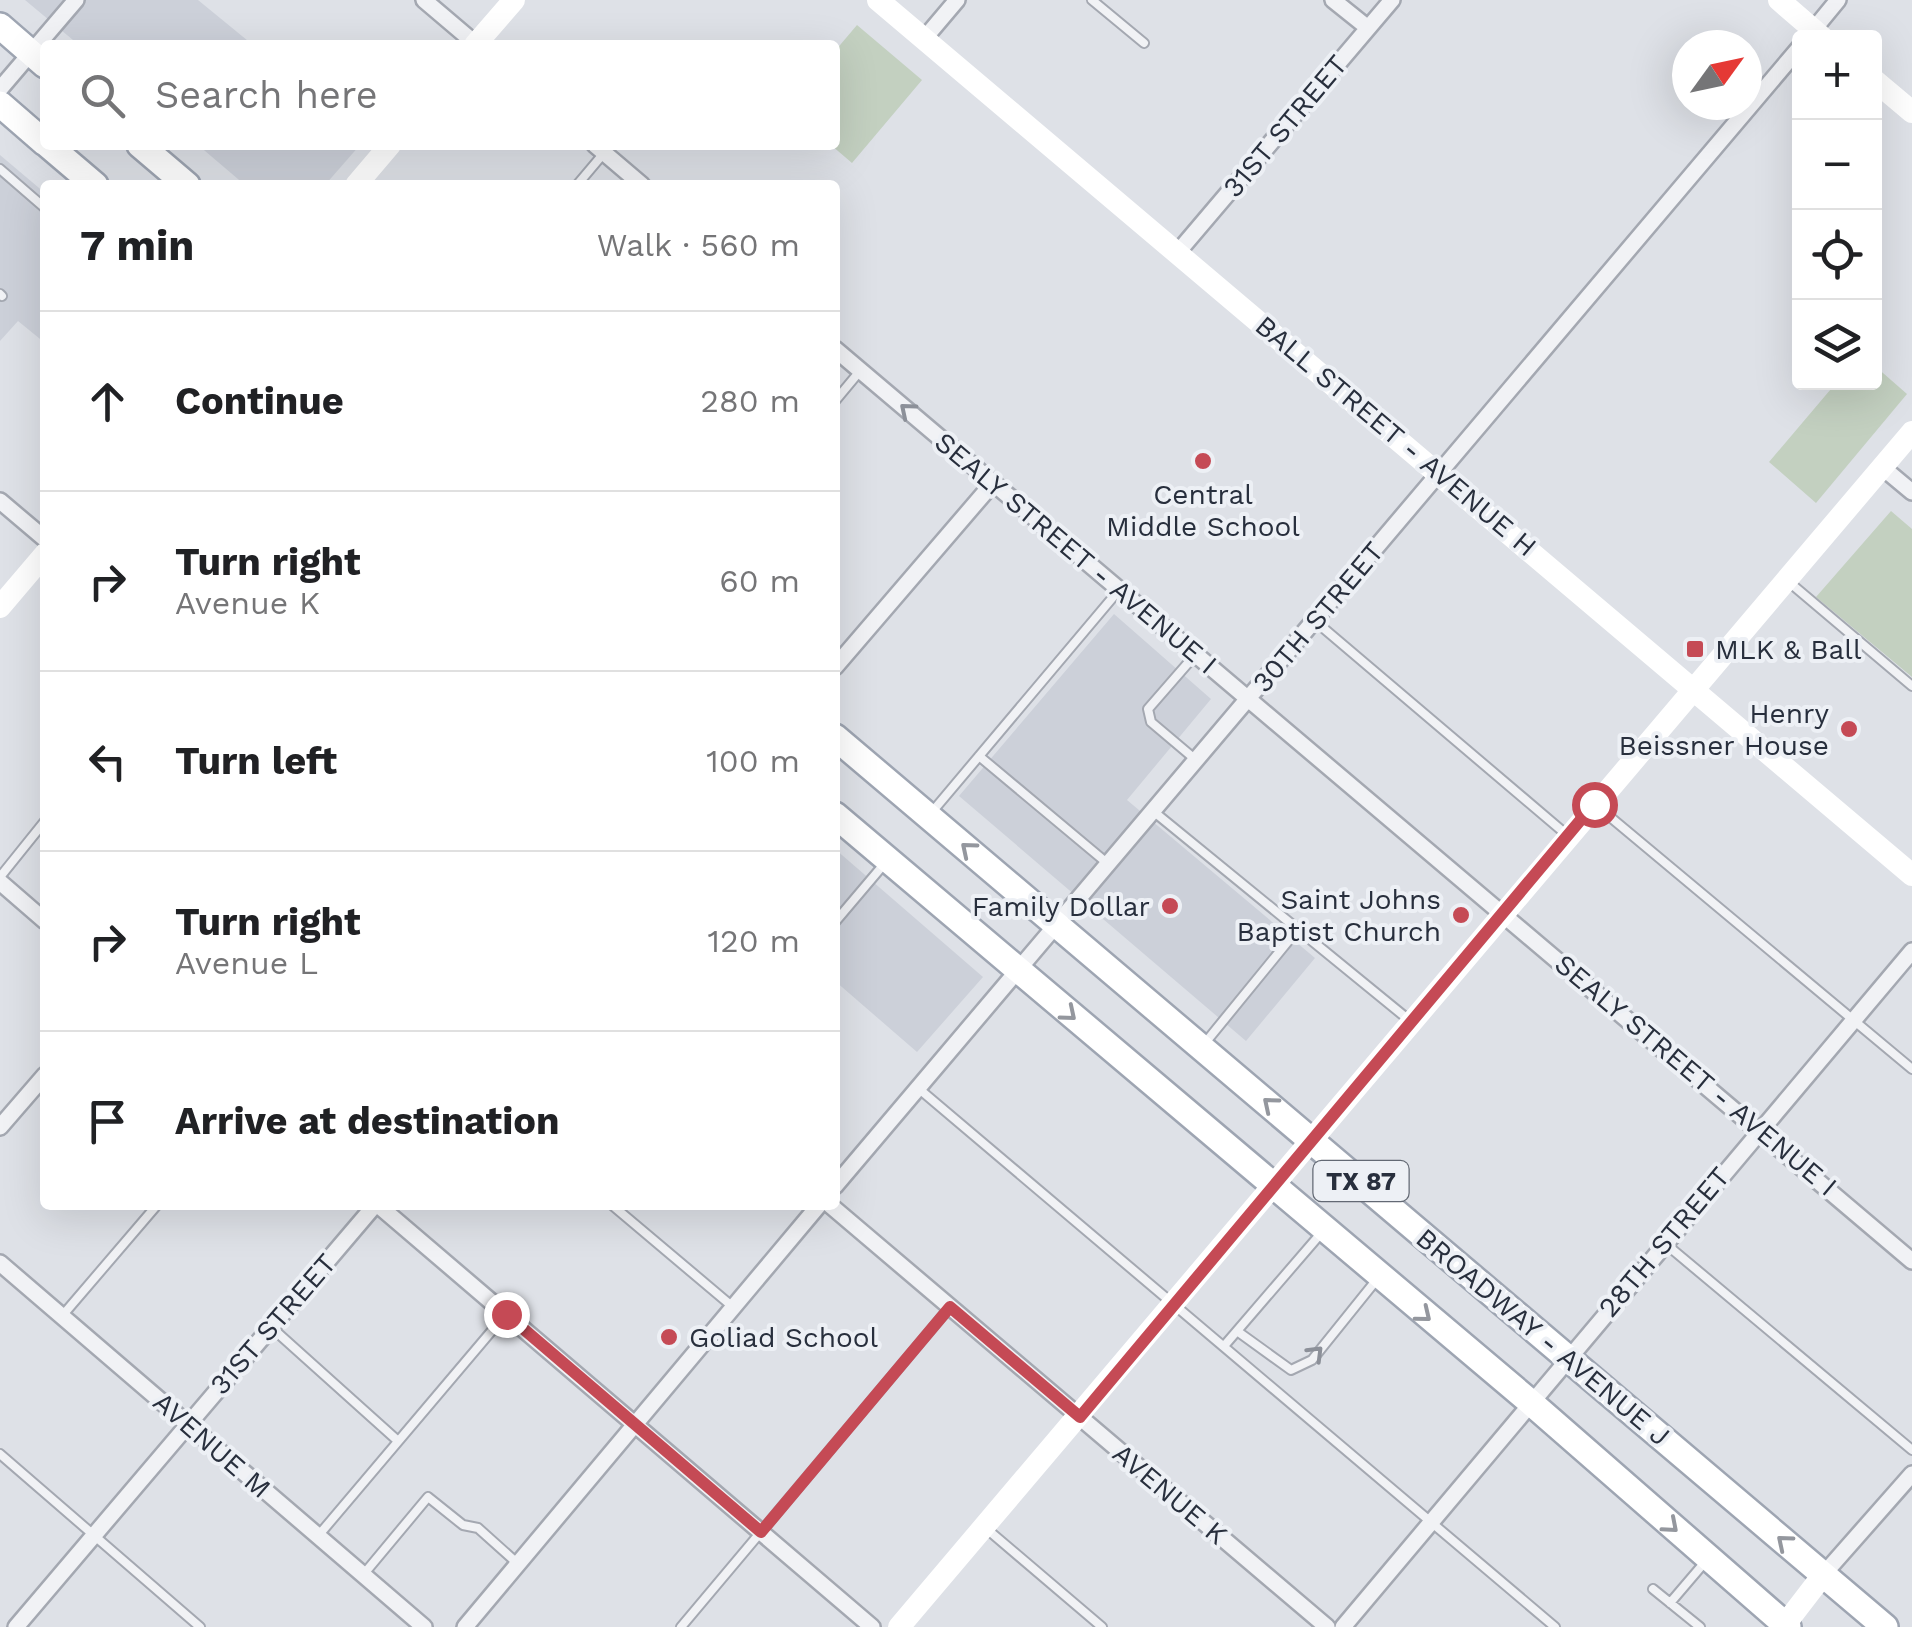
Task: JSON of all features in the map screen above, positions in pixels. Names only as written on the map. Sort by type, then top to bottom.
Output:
[{"type":"main road","points":[[0,26],[38,59]]},
{"type":"main road","points":[[0,104],[40,139]]},
{"type":"main road","points":[[53,150],[89,180]]},
{"type":"main road","points":[[146,150],[180,180]]},
{"type":"main road","name":"BROADWAY - AVENUE J","points":[[840,740],[1885,1627]]},
{"type":"main road","name":"TX 87","points":[[840,819],[1378,1278],[1529,1401],[1785,1626]]},
{"type":"street","points":[[50,40],[76,0]]},
{"type":"street","points":[[424,0],[470,40]]},
{"type":"street","points":[[480,40],[514,0]]},
{"type":"street","name":"BALL STREET - AVENUE H","points":[[878,0],[1912,874]]},
{"type":"street","points":[[924,38],[957,0]]},
{"type":"street","points":[[1333,0],[1368,28]]},
{"type":"street","name":"31ST STREET","points":[[1178,252],[1392,0]]},
{"type":"street","points":[[1778,0],[1804,30]]},
{"type":"street","name":"30TH STREET","points":[[1817,30],[1838,0]]},
{"type":"street","points":[[0,89],[38,59]]},
{"type":"street","name":"30TH STREET","points":[[840,1180],[1792,60]]},
{"type":"street","points":[[1882,87],[1912,112]]},
{"type":"street","points":[[360,180],[386,150]]},
{"type":"street","points":[[601,150],[636,180]]},
{"type":"street","name":"SEALY STREET - AVENUE I","points":[[840,353],[1761,1128],[1912,1261]]},
{"type":"street","points":[[899,1627],[1912,432]]},
{"type":"street","points":[[1882,466],[1912,492]]},
{"type":"street","points":[[840,661],[993,483]]},
{"type":"street","points":[[0,501],[40,535]]},
{"type":"street","points":[[0,607],[40,560]]},
{"type":"street","points":[[0,879],[40,916]]},
{"type":"street","name":"28TH STREET","points":[[1342,1627],[1912,951]]},
{"type":"street","points":[[0,1127],[40,1081]]},
{"type":"street","name":"31ST STREET","points":[[16,1627],[372,1210]]},
{"type":"street","points":[[382,1210],[872,1627]]},
{"type":"street","points":[[465,1627],[815,1210]]},
{"type":"street","name":"AVENUE K","points":[[836,1210],[1327,1627]]},
{"type":"street","name":"AVENUE M","points":[[0,1264],[424,1627]]},
{"type":"street","points":[[1785,1626],[1912,1474]]},
{"type":"lane","points":[[1092,0],[1144,43]]},
{"type":"lane","points":[[580,180],[599,150]]},
{"type":"lane","points":[[0,169],[40,204]]},
{"type":"lane","points":[[840,394],[860,370]]},
{"type":"lane","points":[[1786,580],[1912,686]]},
{"type":"lane","points":[[929,816],[1119,590]]},
{"type":"lane","points":[[1315,621],[1567,836]]},
{"type":"lane","points":[[1195,654],[1148,709],[1150,722],[1196,760]]},
{"type":"lane","points":[[980,756],[1107,863]]},
{"type":"lane","points":[[1594,804],[1912,1068]]},
{"type":"lane","points":[[1152,811],[1412,1022]]},
{"type":"lane","points":[[0,879],[40,827]]},
{"type":"lane","points":[[840,916],[888,860]]},
{"type":"lane","points":[[1202,1046],[1298,930]]},
{"type":"lane","points":[[918,1088],[1555,1627]]},
{"type":"lane","points":[[62,1316],[153,1210]]},
{"type":"lane","points":[[618,1210],[733,1307]]},
{"type":"lane","points":[[1224,1346],[1323,1231]]},
{"type":"lane","points":[[1663,1242],[1912,1450]]},
{"type":"lane","points":[[1237,1331],[1291,1370],[1312,1360],[1378,1278]]},
{"type":"lane","points":[[682,1627],[950,1307]]},
{"type":"lane","points":[[318,1536],[506,1314]]},
{"type":"lane","points":[[271,1327],[398,1440]]},
{"type":"lane","points":[[0,1454],[200,1627]]},
{"type":"lane","points":[[363,1574],[428,1497],[462,1524],[478,1528],[517,1563]]},
{"type":"lane","points":[[984,1527],[1102,1627]]},
{"type":"lane","points":[[1670,1602],[1708,1559]]},
{"type":"lane","points":[[1653,1588],[1700,1627]]},
{"type":"shaded area","points":[[25,0],[198,0],[247,40],[126,40],[73,40]]},
{"type":"shaded area","points":[[204,150],[356,150],[329,180],[239,180]]},
{"type":"shaded area","points":[[0,155],[40,189],[40,339],[18,321],[0,341]]},
{"type":"shaded area","points":[[1114,614],[1211,699],[1127,800],[1315,958],[1246,1041],[959,796]]},
{"type":"shaded area","points":[[840,853],[983,977],[917,1052],[840,985]]},
{"type":"green space","points":[[857,25],[922,80],[852,163],[837,150],[840,150],[840,45]]},
{"type":"green space","points":[[1882,372],[1907,394],[1816,503],[1769,462],[1830,390],[1882,390]]},
{"type":"green space","points":[[1891,511],[1912,529],[1912,677],[1816,597]]},
{"type":"place","name":"Central Middle School","points":[[1203,461]]},
{"type":"place","name":"MLK & Ball","points":[[1695,649]]},
{"type":"place","name":"Henry Beissner House","points":[[1849,729]]},
{"type":"place","name":"Family Dollar","points":[[1170,906]]},
{"type":"place","name":"Saint Johns Baptist Church","points":[[1461,915]]},
{"type":"place","name":"Goliad School","points":[[669,1337]]},
{"type":"route","points":[[506,1314],[761,1532],[950,1307],[1080,1417],[1594,804]]}]
